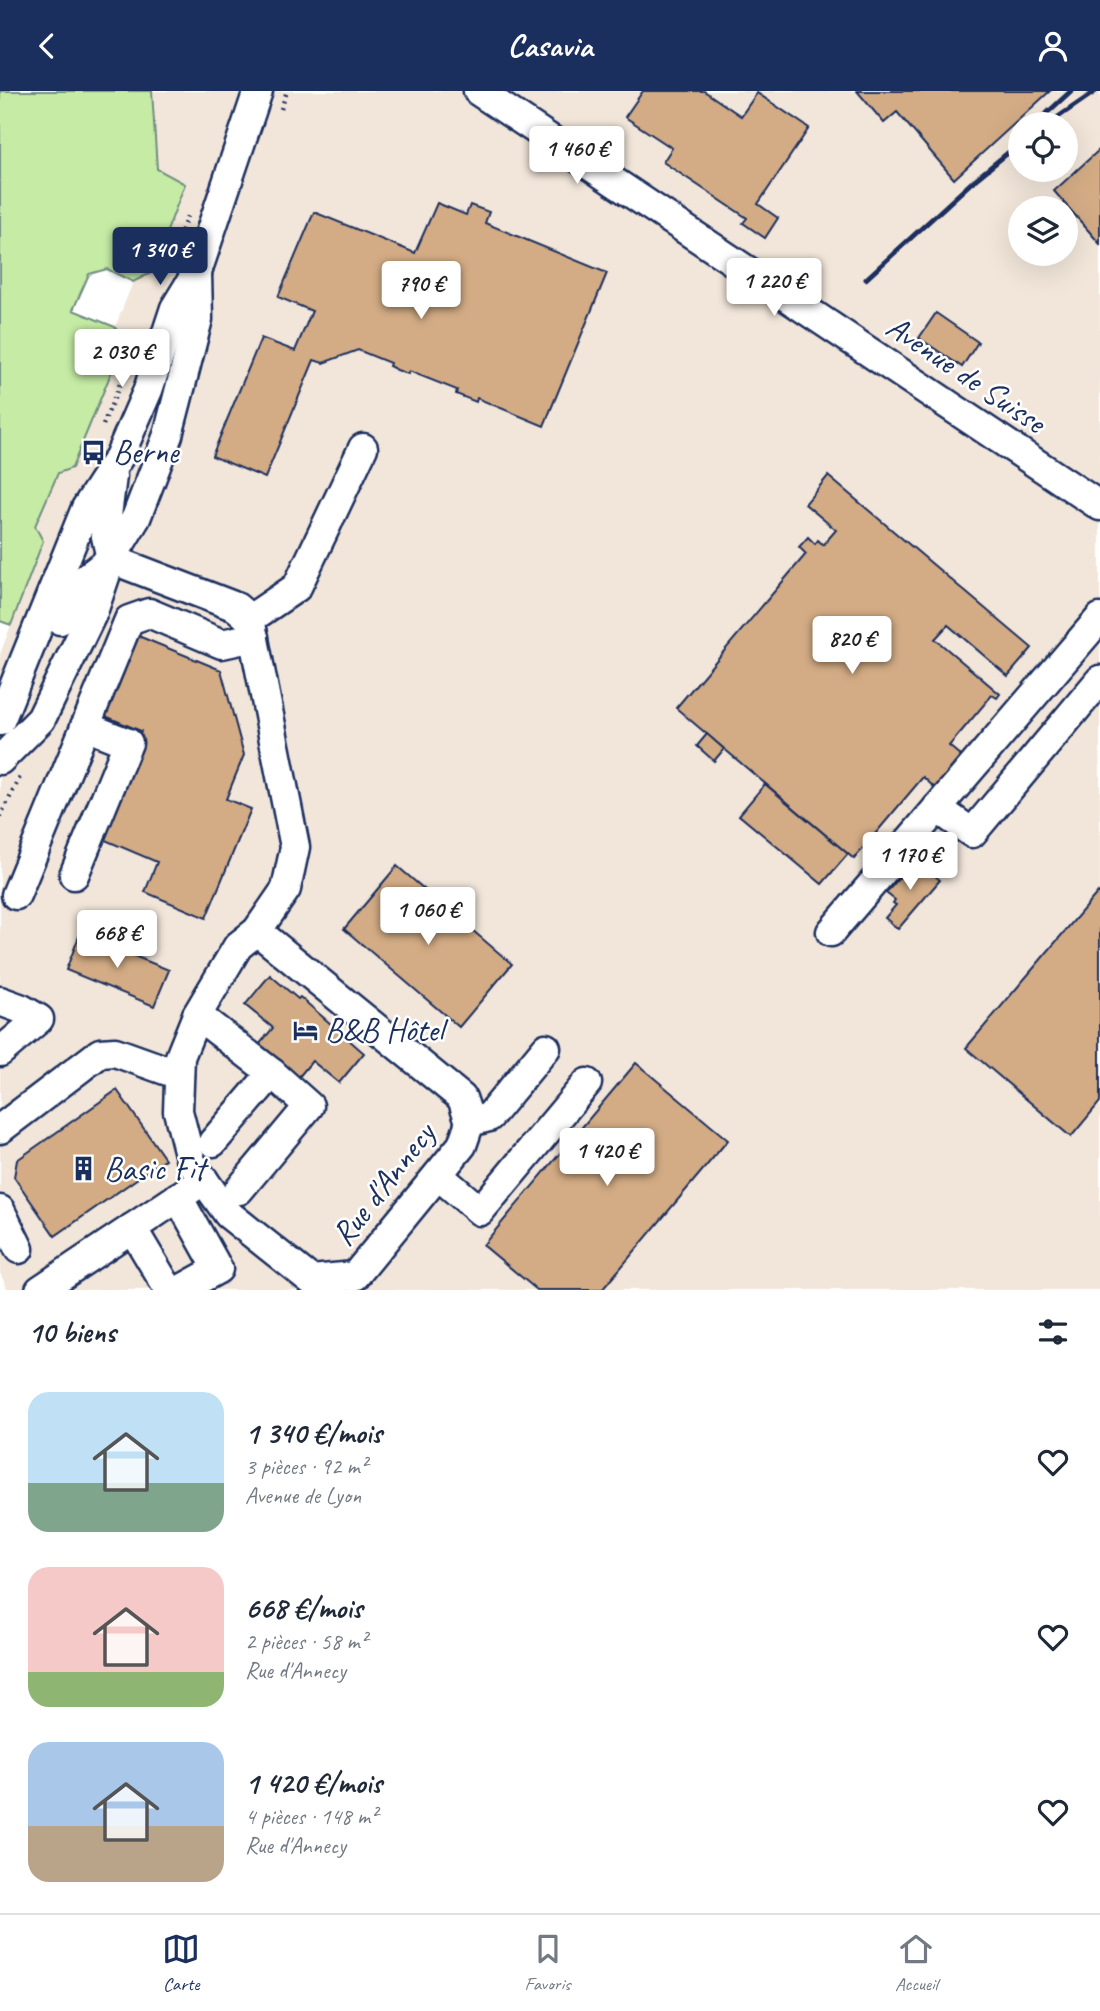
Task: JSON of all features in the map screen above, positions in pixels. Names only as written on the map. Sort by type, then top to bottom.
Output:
[{"type":"street","points":[[0,721],[86,508],[113,470],[148,390],[175,308],[197,272],[258,91]]},
{"type":"street","name":"Avenue de Suisse","points":[[478,91],[1100,506]]},
{"type":"street","points":[[0,759],[41,719],[93,612],[111,559],[136,518],[168,435],[198,319],[197,272]]},
{"type":"street","points":[[16,895],[129,620],[149,613],[222,643],[252,628],[297,587],[363,448]]},
{"type":"street","points":[[111,559],[105,532],[113,470]]},
{"type":"street","points":[[111,559],[236,607],[252,628]]},
{"type":"street","points":[[831,932],[1100,618]]},
{"type":"street","name":"Rue d'Annecy","points":[[252,628],[295,846],[286,889],[257,931],[238,946],[197,1015],[180,1057],[178,1111],[191,1161],[228,1214],[311,1280],[355,1276],[462,1145],[470,1122],[462,1098],[257,931]]},
{"type":"street","points":[[937,808],[972,833],[1100,680]]},
{"type":"street","points":[[74,875],[128,743],[85,726]]},
{"type":"street","points":[[0,1001],[39,1019],[0,1052]]},
{"type":"street","points":[[197,1015],[272,1073],[309,1106],[239,1190]]},
{"type":"street","points":[[470,1122],[489,1117],[546,1048]]},
{"type":"street","points":[[0,1129],[100,1053],[115,1052],[179,1075]]},
{"type":"street","points":[[213,1142],[272,1073]]},
{"type":"street","points":[[438,1175],[480,1211],[587,1083]]},
{"type":"street","points":[[40,1290],[204,1180]]},
{"type":"street","points":[[178,1197],[218,1269],[180,1290]]},
{"type":"street","points":[[0,1210],[19,1249]]},
{"type":"street","points":[[132,1228],[169,1290]]},
{"type":"path","points":[[163,279],[188,215]]},
{"type":"path","points":[[102,428],[132,355]]},
{"type":"shaded area","points":[[152,91],[1100,91],[1100,1290],[8,1290],[0,1273],[0,654],[43,541],[35,527],[58,473],[72,468],[122,344],[115,327],[133,282],[149,274],[185,184],[157,169]]},
{"type":"green space","points":[[0,91],[152,91],[157,169],[185,184],[151,273],[133,282],[107,269],[89,274],[73,310],[115,327],[123,344],[72,468],[58,473],[35,526],[43,541],[11,625],[0,621]]},
{"type":"building","points":[[643,91],[704,91],[741,116],[757,93],[809,128],[758,204],[778,218],[765,238],[743,223],[747,218],[663,162],[672,148],[625,117]]},
{"type":"building","points":[[857,91],[1050,91],[1027,112],[1008,112],[1008,130],[954,179],[897,112],[884,123]]},
{"type":"building","points":[[1100,149],[1100,244],[1078,219],[1078,196],[1058,196],[1054,191],[1064,182],[1078,182],[1078,169]]},
{"type":"building","points":[[437,203],[466,215],[470,205],[489,212],[485,223],[607,273],[544,426],[477,398],[476,402],[456,394],[457,390],[409,371],[408,374],[397,370],[389,366],[390,363],[358,350],[323,363],[314,360],[265,478],[212,456],[261,338],[295,351],[312,311],[278,297],[314,212],[415,253]]},
{"type":"building","points":[[936,313],[978,342],[962,367],[919,338]]},
{"type":"building","points":[[828,476],[1032,648],[1008,676],[948,625],[935,639],[1000,694],[997,698],[992,695],[949,746],[961,756],[935,788],[923,777],[854,859],[676,708],[806,554],[799,547],[808,537],[815,544],[818,540],[823,545],[836,530],[805,504]]},
{"type":"building","points":[[131,633],[221,670],[244,755],[226,799],[251,809],[206,918],[145,892],[157,862],[98,837],[141,731],[98,713]]},
{"type":"building","points":[[707,734],[724,749],[714,761],[697,746]]},
{"type":"building","points":[[765,784],[848,854],[822,884],[739,815]]},
{"type":"building","points":[[915,859],[940,880],[898,929],[885,918],[896,905],[893,903],[895,900],[886,893]]},
{"type":"building","points":[[397,866],[512,964],[459,1027],[344,929]]},
{"type":"building","points":[[1098,892],[1100,1102],[1071,1137],[966,1048]]},
{"type":"building","points":[[80,934],[169,970],[154,1006],[66,970]]},
{"type":"building","name":"B&B Hôtel","points":[[270,975],[298,999],[300,997],[364,1053],[339,1083],[312,1061],[298,1078],[258,1046],[273,1028],[245,1005]]},
{"type":"building","points":[[636,1063],[728,1140],[602,1290],[537,1290],[483,1245]]},
{"type":"building","name":"Basic Fit","points":[[117,1090],[165,1159],[55,1236],[14,1177],[17,1160]]},
{"type":"railway","points":[[1048,112],[1071,91]]},
{"type":"railway","points":[[1065,112],[1096,91]]},
{"type":"railway","points":[[866,279],[1008,153]]},
{"type":"place","name":"Berne","points":[[93,452]]},
{"type":"place","name":"B&B Hôtel","points":[[305,1030]]},
{"type":"place","name":"Basic Fit","points":[[84,1169]]}]
